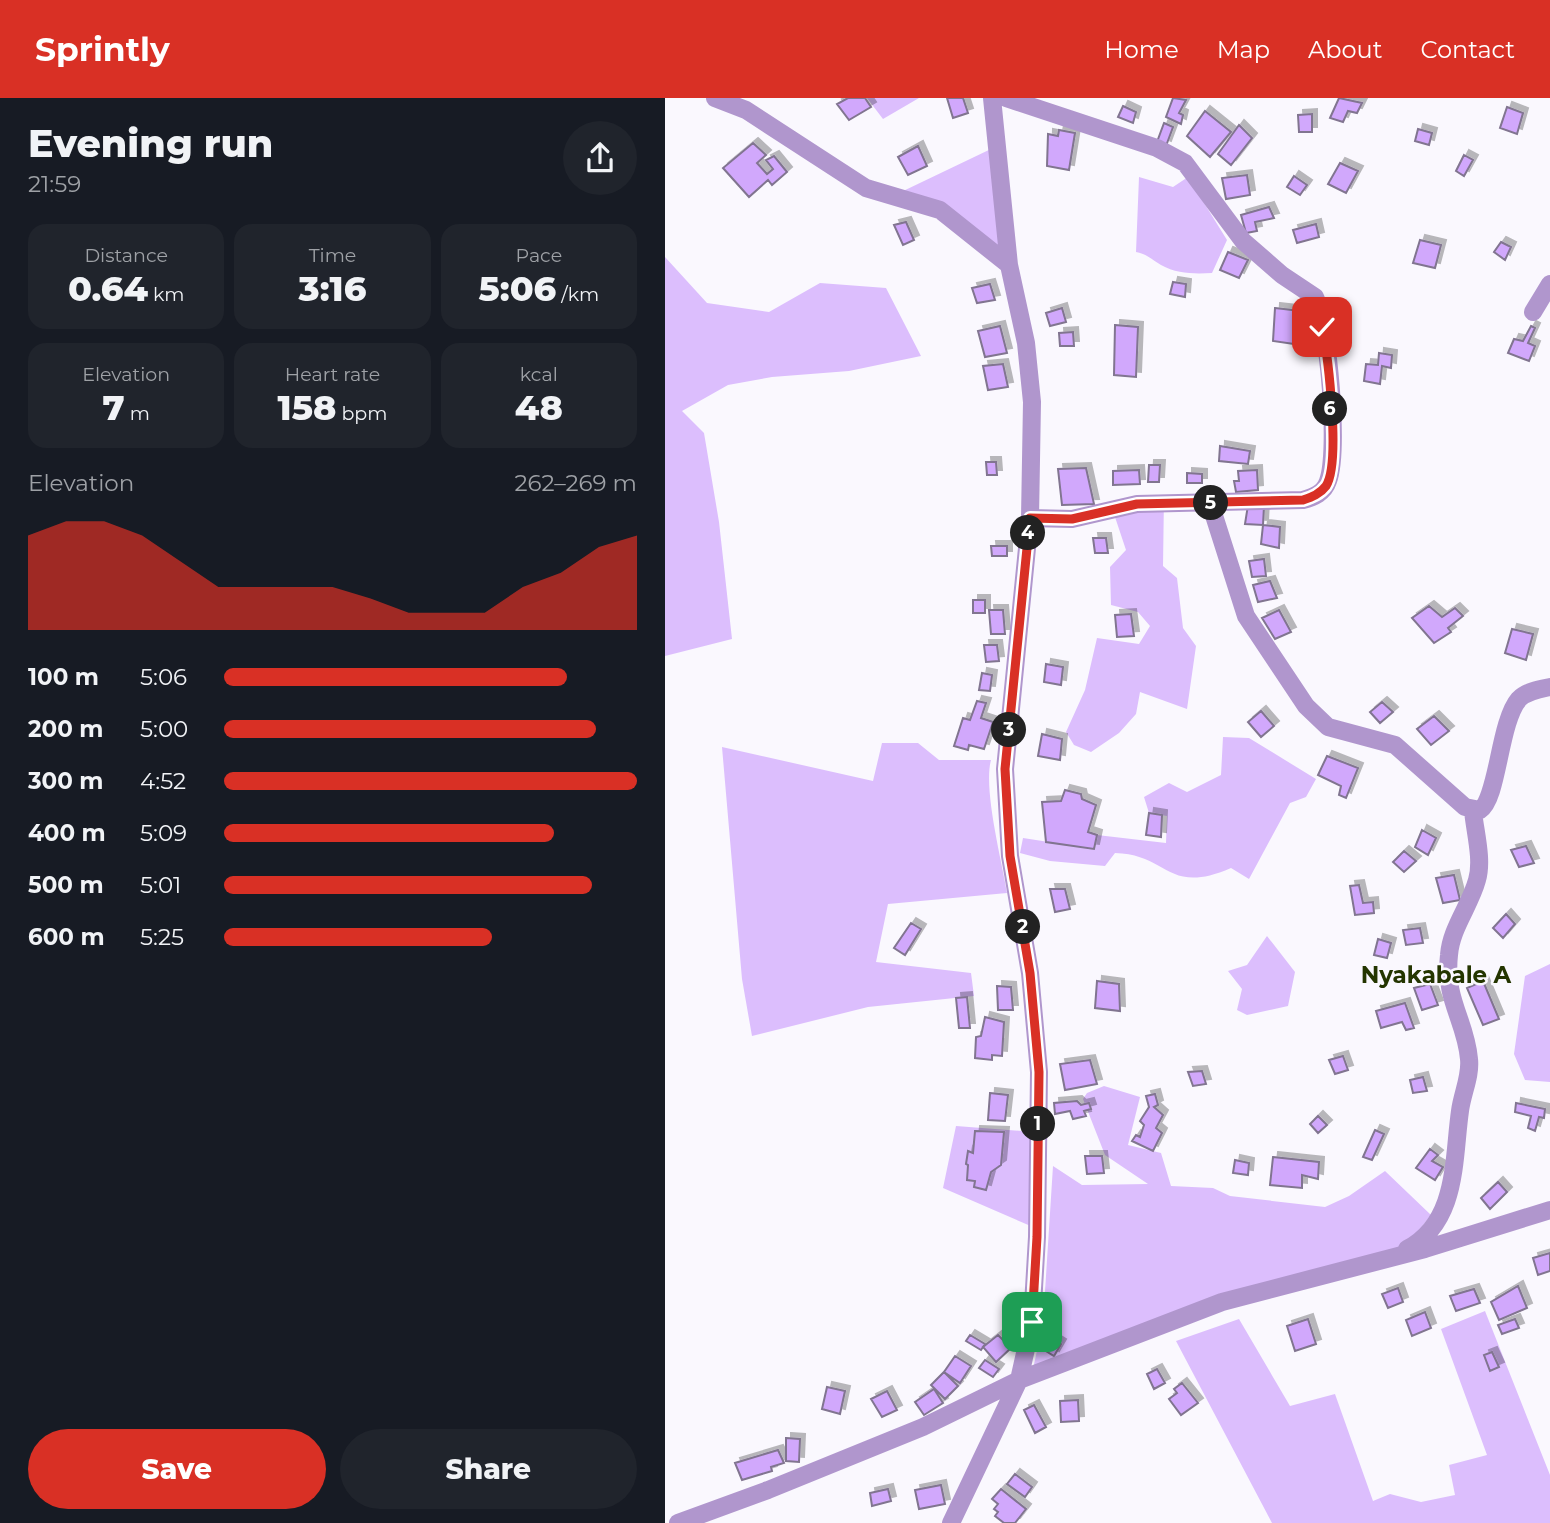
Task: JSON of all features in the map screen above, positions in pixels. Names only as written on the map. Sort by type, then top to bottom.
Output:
[{"type":"street","points":[[715,98],[746,110],[866,188],[940,210],[1009,265]]},
{"type":"street","points":[[951,1523],[1019,1380],[1032,1322],[1037,1237],[1039,1072],[1030,973],[1009,844],[1005,769],[1030,518],[1032,402],[1026,343],[1009,265],[992,98]]},
{"type":"street","points":[[1006,98],[1157,148],[1185,163],[1243,241],[1282,275],[1315,298],[1329,360],[1332,454],[1325,487],[1316,496],[1303,500],[1137,504],[1072,519],[1030,518]]},
{"type":"street","points":[[1534,312],[1550,284]]},
{"type":"street","points":[[1210,503],[1246,616],[1306,706],[1328,727],[1395,746],[1473,811],[1478,878],[1459,921],[1449,955],[1450,998],[1469,1063],[1460,1110],[1456,1169],[1444,1208],[1420,1242],[1391,1258]]},
{"type":"street","points":[[1473,811],[1485,807],[1490,800],[1497,757],[1518,701],[1530,692],[1550,687]]},
{"type":"street","points":[[678,1523],[768,1490],[923,1427],[1019,1380],[1223,1302],[1391,1258],[1550,1210]]},
{"type":"street","points":[[665,1512],[672,1523]]},
{"type":"shaded area","points":[[867,98],[919,98],[883,119]]},
{"type":"shaded area","points":[[993,148],[1004,240],[998,246],[899,193]]},
{"type":"shaded area","points":[[1139,177],[1173,187],[1188,177],[1227,240],[1212,273],[1180,272],[1136,252]]},
{"type":"shaded area","points":[[665,257],[707,303],[769,312],[820,283],[886,288],[921,356],[849,371],[772,377],[728,385],[682,411],[704,433],[719,522],[732,639],[665,656]]},
{"type":"shaded area","points":[[1164,496],[1163,566],[1177,578],[1183,628],[1196,646],[1187,709],[1140,692],[1136,714],[1119,733],[1091,752],[1074,745],[1066,732],[1085,690],[1097,638],[1139,644],[1150,626],[1138,612],[1111,605],[1110,567],[1126,550],[1114,514]]},
{"type":"shaded area","points":[[1223,737],[1249,738],[1316,779],[1306,797],[1290,803],[1249,879],[1231,868],[1193,878],[1180,876],[1133,855],[1115,853],[1105,866],[1050,861],[1020,853],[1023,838],[1094,849],[1097,835],[1166,843],[1167,816],[1149,813],[1144,797],[1169,783],[1187,792],[1221,775]]},
{"type":"shaded area","points":[[882,743],[918,743],[939,760],[991,760],[991,806],[1007,893],[888,904],[876,962],[971,973],[974,996],[868,1007],[752,1036],[742,979],[722,747],[873,781]]},
{"type":"shaded area","points":[[1267,936],[1295,972],[1288,1006],[1247,1015],[1237,1010],[1242,989],[1228,971],[1247,965]]},
{"type":"shaded area","points":[[1550,964],[1550,1082],[1525,1080],[1514,1054],[1525,976]]},
{"type":"shaded area","points":[[1104,1086],[1140,1097],[1128,1145],[1161,1153],[1171,1186],[1213,1188],[1230,1196],[1325,1207],[1349,1196],[1385,1171],[1431,1215],[1392,1265],[1229,1302],[1031,1378],[1043,1323],[1053,1166],[1082,1185],[1148,1184],[1105,1155],[1083,1099],[1087,1093]]},
{"type":"shaded area","points":[[956,1126],[1034,1132],[1033,1227],[943,1188]]},
{"type":"shaded area","points":[[1485,1311],[1550,1475],[1550,1523],[1272,1523],[1176,1341],[1239,1319],[1290,1406],[1335,1394],[1373,1501],[1390,1494],[1421,1502],[1455,1495],[1449,1465],[1487,1455],[1441,1329]]},
{"type":"building","points":[[848,98],[865,98],[871,107],[849,120],[837,104]]},
{"type":"building","points":[[947,98],[963,98],[968,113],[953,118]]},
{"type":"building","points":[[1173,98],[1186,100],[1179,113],[1183,115],[1181,124],[1166,117]]},
{"type":"building","points":[[1339,98],[1362,103],[1357,113],[1348,111],[1343,122],[1330,118]]},
{"type":"building","points":[[1123,106],[1136,112],[1133,123],[1118,117]]},
{"type":"building","points":[[1507,107],[1523,113],[1517,134],[1500,128]]},
{"type":"building","points":[[1205,111],[1231,132],[1210,157],[1187,136]]},
{"type":"building","points":[[1312,114],[1312,132],[1299,132],[1298,115]]},
{"type":"building","points":[[1164,123],[1173,127],[1166,146],[1157,142]]},
{"type":"building","points":[[1239,125],[1252,138],[1231,165],[1218,154]]},
{"type":"building","points":[[1418,129],[1432,133],[1429,145],[1415,141]]},
{"type":"building","points":[[1059,130],[1075,133],[1069,170],[1047,166],[1048,134],[1058,136]]},
{"type":"building","points":[[753,143],[766,155],[757,163],[767,174],[773,169],[766,160],[774,156],[787,172],[772,185],[768,180],[749,197],[723,168]]},
{"type":"building","points":[[918,146],[927,166],[908,175],[898,157]]},
{"type":"building","points":[[1464,155],[1473,160],[1464,176],[1456,171]]},
{"type":"building","points":[[1340,163],[1358,171],[1346,193],[1328,184]]},
{"type":"building","points":[[1247,175],[1250,195],[1226,199],[1222,178]]},
{"type":"building","points":[[1294,176],[1307,185],[1300,195],[1287,187]]},
{"type":"building","points":[[1269,207],[1274,218],[1255,222],[1257,231],[1246,233],[1241,215]]},
{"type":"building","points":[[906,222],[914,240],[903,245],[894,225]]},
{"type":"building","points":[[1316,224],[1319,237],[1297,243],[1293,230]]},
{"type":"building","points":[[1420,240],[1441,245],[1435,268],[1413,263]]},
{"type":"building","points":[[1501,242],[1511,247],[1505,260],[1494,252]]},
{"type":"building","points":[[1228,252],[1248,260],[1239,278],[1220,270]]},
{"type":"building","points":[[1173,282],[1186,284],[1185,297],[1170,294]]},
{"type":"building","points":[[990,284],[995,300],[977,303],[972,288]]},
{"type":"building","points":[[1062,308],[1066,322],[1050,326],[1046,313]]},
{"type":"building","points":[[1275,308],[1309,312],[1308,346],[1273,341]]},
{"type":"building","points":[[1115,325],[1138,327],[1136,377],[1114,375]]},
{"type":"building","points":[[1000,326],[1007,353],[985,357],[978,331]]},
{"type":"building","points":[[1531,326],[1535,328],[1528,343],[1535,346],[1529,361],[1508,353],[1514,339],[1523,341]]},
{"type":"building","points":[[1073,332],[1074,346],[1060,346],[1059,333]]},
{"type":"building","points":[[1379,353],[1392,355],[1391,368],[1382,366],[1380,384],[1364,381],[1366,364],[1378,365]]},
{"type":"building","points":[[1003,364],[1008,387],[988,390],[983,366]]},
{"type":"building","points":[[1220,446],[1250,451],[1248,464],[1219,461]]},
{"type":"building","points":[[986,462],[996,462],[997,475],[987,475]]},
{"type":"building","points":[[1149,465],[1160,465],[1159,482],[1148,482]]},
{"type":"building","points":[[1086,468],[1094,504],[1062,505],[1058,469]]},
{"type":"building","points":[[1139,470],[1140,484],[1113,485],[1113,471]]},
{"type":"building","points":[[1257,470],[1258,490],[1236,492],[1234,481],[1239,481],[1238,471]]},
{"type":"building","points":[[1187,473],[1202,474],[1202,483],[1187,483]]},
{"type":"building","points":[[1248,505],[1264,506],[1263,525],[1245,524]]},
{"type":"building","points":[[1263,525],[1280,527],[1279,548],[1261,544]]},
{"type":"building","points":[[1093,538],[1106,538],[1108,553],[1095,553]]},
{"type":"building","points":[[991,546],[1007,546],[1007,556],[992,556]]},
{"type":"building","points":[[1264,559],[1266,576],[1252,577],[1249,561]]},
{"type":"building","points":[[1270,581],[1277,598],[1258,602],[1253,585]]},
{"type":"building","points":[[973,600],[985,600],[985,613],[973,613]]},
{"type":"building","points":[[1429,606],[1442,617],[1455,608],[1463,616],[1448,628],[1451,632],[1434,643],[1412,618]]},
{"type":"building","points":[[989,610],[1003,610],[1005,634],[991,634]]},
{"type":"building","points":[[1279,610],[1291,632],[1275,639],[1262,618]]},
{"type":"building","points":[[1131,614],[1134,636],[1117,637],[1115,615]]},
{"type":"building","points":[[1512,629],[1533,634],[1526,660],[1505,653]]},
{"type":"building","points":[[984,645],[997,645],[999,661],[986,662]]},
{"type":"building","points":[[1046,664],[1063,667],[1061,685],[1044,682]]},
{"type":"building","points":[[982,673],[992,675],[990,691],[979,690]]},
{"type":"building","points":[[977,701],[986,703],[981,718],[993,722],[984,749],[969,745],[968,750],[954,746],[963,718],[970,720]]},
{"type":"building","points":[[1382,702],[1393,712],[1380,723],[1370,712]]},
{"type":"building","points":[[1261,711],[1274,726],[1261,737],[1248,722]]},
{"type":"building","points":[[1434,716],[1449,731],[1431,745],[1417,729]]},
{"type":"building","points":[[1042,734],[1062,739],[1060,760],[1038,756]]},
{"type":"building","points":[[1327,756],[1358,768],[1346,798],[1339,795],[1341,786],[1318,775]]},
{"type":"building","points":[[1065,790],[1081,794],[1082,799],[1096,805],[1088,832],[1097,835],[1094,849],[1046,842],[1042,802],[1061,801]]},
{"type":"building","points":[[1149,813],[1162,815],[1161,837],[1146,835]]},
{"type":"building","points":[[1422,830],[1436,838],[1428,855],[1415,847]]},
{"type":"building","points":[[1526,846],[1534,863],[1519,867],[1511,850]]},
{"type":"building","points":[[1404,851],[1416,861],[1404,872],[1393,862]]},
{"type":"building","points":[[1454,875],[1460,900],[1443,903],[1436,878]]},
{"type":"building","points":[[1359,885],[1363,903],[1373,902],[1374,913],[1355,915],[1350,886]]},
{"type":"building","points":[[1050,889],[1065,889],[1070,909],[1055,912]]},
{"type":"building","points":[[1506,914],[1515,924],[1503,938],[1493,928]]},
{"type":"building","points":[[911,923],[921,929],[905,955],[894,948]]},
{"type":"building","points":[[1420,928],[1423,943],[1406,945],[1403,930]]},
{"type":"building","points":[[1378,939],[1391,943],[1387,958],[1374,955]]},
{"type":"building","points":[[1097,981],[1119,984],[1120,1011],[1095,1008]]},
{"type":"building","points":[[1483,981],[1499,1019],[1483,1025],[1467,988]]},
{"type":"building","points":[[1430,984],[1438,1005],[1422,1010],[1414,988]]},
{"type":"building","points":[[997,986],[1011,987],[1013,1010],[998,1010]]},
{"type":"building","points":[[967,997],[970,1028],[959,1028],[956,998]]},
{"type":"building","points":[[1405,1003],[1414,1028],[1406,1030],[1402,1022],[1381,1028],[1376,1011]]},
{"type":"building","points":[[985,1017],[1004,1022],[1002,1056],[992,1055],[992,1060],[975,1058],[976,1037],[981,1036]]},
{"type":"building","points":[[1343,1056],[1348,1070],[1335,1074],[1329,1060]]},
{"type":"building","points":[[1090,1060],[1097,1084],[1065,1090],[1060,1064]]},
{"type":"building","points":[[1202,1071],[1206,1084],[1193,1086],[1188,1072]]},
{"type":"building","points":[[1423,1077],[1427,1091],[1413,1093],[1410,1080]]},
{"type":"building","points":[[990,1093],[1008,1095],[1005,1121],[988,1120]]},
{"type":"building","points":[[1155,1094],[1158,1105],[1154,1107],[1163,1115],[1156,1128],[1162,1133],[1153,1151],[1132,1141],[1136,1135],[1140,1137],[1144,1125],[1140,1121],[1149,1107],[1146,1096]]},
{"type":"building","points":[[1077,1101],[1081,1105],[1089,1103],[1091,1109],[1084,1111],[1086,1116],[1073,1119],[1070,1111],[1055,1114],[1054,1103]]},
{"type":"building","points":[[1516,1103],[1545,1109],[1544,1118],[1539,1117],[1535,1131],[1528,1128],[1531,1116],[1515,1112]]},
{"type":"building","points":[[1318,1116],[1327,1125],[1318,1133],[1310,1124]]},
{"type":"building","points":[[1375,1130],[1384,1134],[1372,1160],[1363,1157]]},
{"type":"building","points":[[975,1131],[1004,1132],[1001,1165],[991,1172],[986,1190],[974,1187],[975,1181],[967,1180],[968,1151],[973,1153]]},
{"type":"building","points":[[1430,1149],[1438,1155],[1432,1161],[1443,1167],[1435,1180],[1416,1168]]},
{"type":"building","points":[[1085,1156],[1102,1156],[1104,1173],[1087,1174]]},
{"type":"building","points":[[1273,1157],[1319,1162],[1318,1179],[1302,1175],[1302,1188],[1270,1185]]},
{"type":"building","points":[[1235,1160],[1249,1163],[1248,1175],[1233,1173]]},
{"type":"building","points":[[1498,1182],[1507,1192],[1490,1209],[1481,1198]]},
{"type":"building","points":[[1550,1253],[1550,1271],[1538,1275],[1533,1258]]},
{"type":"building","points":[[1518,1286],[1527,1308],[1499,1320],[1491,1302]]},
{"type":"building","points":[[1398,1288],[1403,1302],[1388,1308],[1382,1294]]},
{"type":"building","points":[[1474,1289],[1480,1303],[1456,1311],[1450,1296]]},
{"type":"building","points":[[1425,1312],[1431,1328],[1412,1336],[1406,1320]]},
{"type":"building","points":[[1308,1319],[1316,1344],[1295,1351],[1287,1326]]},
{"type":"building","points":[[1515,1319],[1519,1328],[1502,1334],[1498,1325]]},
{"type":"building","points":[[970,1335],[985,1344],[981,1350],[966,1341]]},
{"type":"building","points":[[998,1335],[1011,1348],[996,1362],[983,1347]]},
{"type":"building","points":[[1048,1336],[1061,1344],[1054,1356],[1041,1348]]},
{"type":"building","points":[[1492,1352],[1499,1367],[1490,1371],[1484,1355]]},
{"type":"building","points":[[955,1356],[971,1366],[960,1383],[944,1372]]},
{"type":"building","points":[[985,1360],[999,1369],[993,1377],[979,1368]]},
{"type":"building","points":[[1157,1369],[1165,1383],[1154,1389],[1147,1374]]},
{"type":"building","points":[[944,1372],[958,1386],[945,1399],[931,1385]]},
{"type":"building","points":[[1182,1383],[1198,1403],[1181,1415],[1169,1399],[1177,1393],[1174,1389]]},
{"type":"building","points":[[827,1387],[845,1391],[840,1414],[822,1409]]},
{"type":"building","points":[[934,1389],[943,1403],[924,1415],[915,1402]]},
{"type":"building","points":[[887,1391],[897,1410],[882,1417],[871,1399]]},
{"type":"building","points":[[1078,1400],[1079,1421],[1061,1422],[1060,1401]]},
{"type":"building","points":[[1034,1405],[1046,1427],[1035,1433],[1024,1410]]},
{"type":"building","points":[[786,1438],[800,1439],[799,1462],[786,1461]]},
{"type":"building","points":[[778,1450],[784,1463],[771,1467],[772,1471],[742,1480],[735,1463]]},
{"type":"building","points":[[1015,1474],[1032,1487],[1025,1497],[1007,1484]]},
{"type":"building","points":[[941,1485],[945,1504],[919,1509],[915,1490]]},
{"type":"building","points":[[888,1489],[891,1501],[872,1506],[870,1493]]},
{"type":"building","points":[[1001,1489],[1026,1509],[1015,1523],[1004,1523],[995,1516],[998,1512],[994,1509],[998,1504],[992,1499]]},
{"type":"district","name":"Nyakabale A","points":[[1436,975]]},
{"type":"route","points":[[1032,1322],[1037,1237],[1039,1072],[1030,973],[1010,856],[1005,769],[1030,518],[1072,519],[1137,504],[1303,500],[1316,496],[1329,479],[1332,454],[1329,360],[1322,327]]}]
